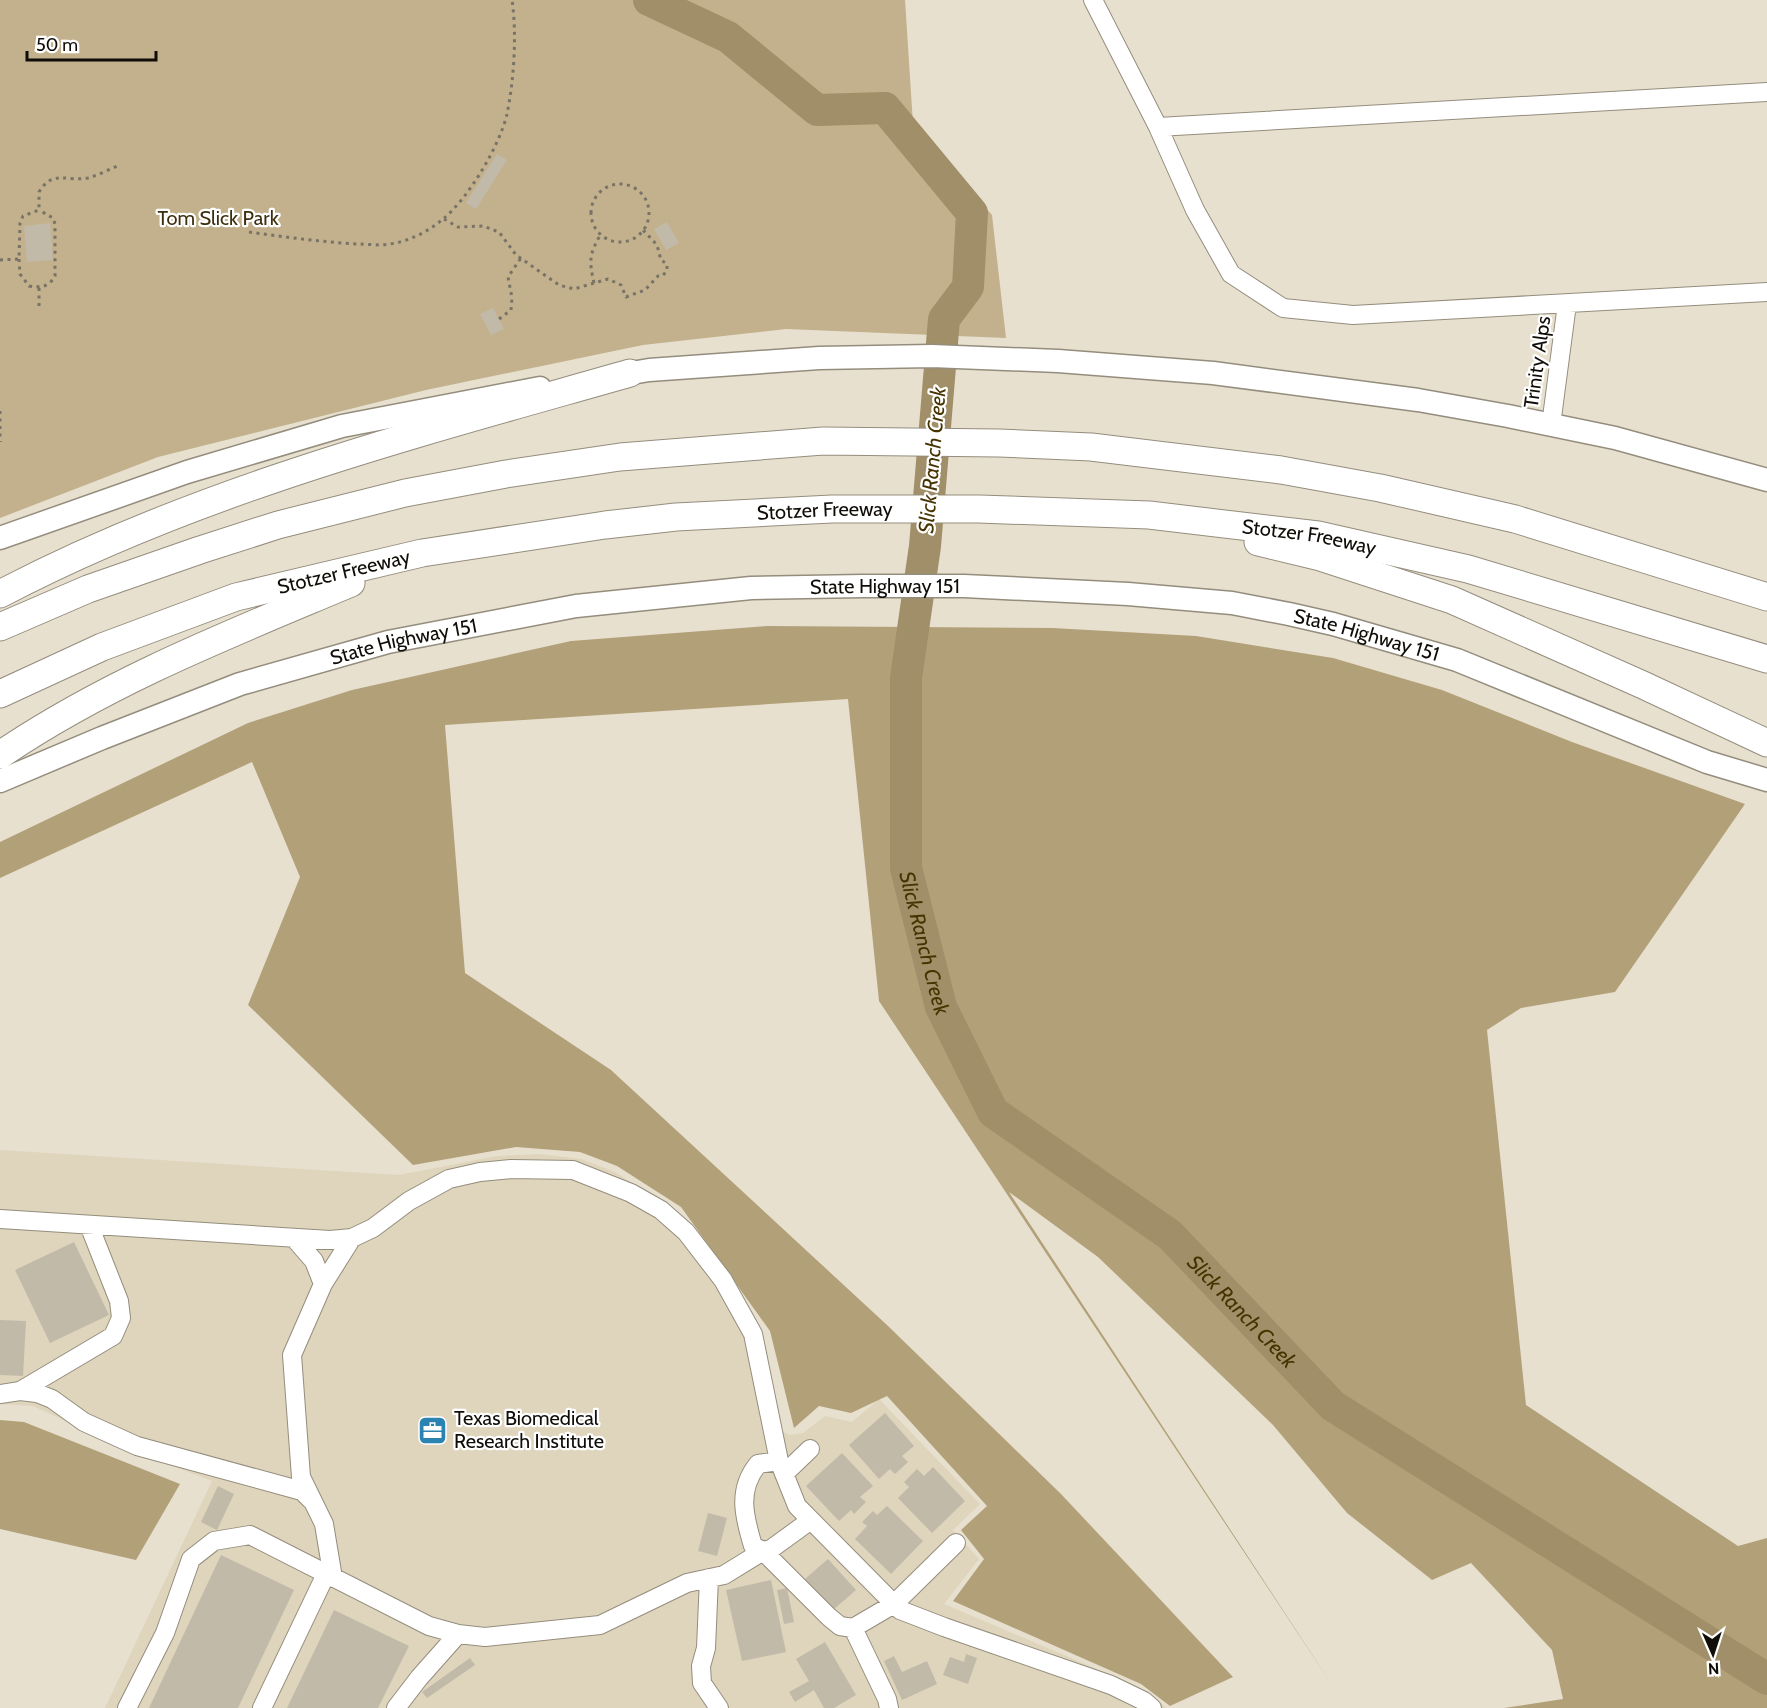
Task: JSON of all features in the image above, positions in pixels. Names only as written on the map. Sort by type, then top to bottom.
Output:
[{"type":"highway","points":[[0,594],[154,523],[283,476],[386,442],[630,373]]},
{"type":"highway","points":[[0,627],[88,589],[200,550],[278,525],[405,493],[506,474],[620,457],[823,441],[999,443],[1091,447],[1281,470],[1380,488],[1515,519],[1767,597]]},
{"type":"highway","name":"Stotzer Freeway","points":[[0,694],[102,647],[236,597],[422,553],[676,517],[832,509],[979,508],[1149,514],[1318,535],[1468,569],[1767,659]]},
{"type":"highway","points":[[1149,514],[1320,558],[1452,600],[1767,743]]},
{"type":"highway","points":[[0,755],[69,711],[171,659],[422,553]]},
{"type":"main road","points":[[0,538],[187,472],[342,426],[504,394],[649,370],[819,358],[932,356],[1058,361],[1213,373],[1327,387],[1418,400],[1615,438],[1767,480]]},
{"type":"main road","name":"State Highway 151","points":[[0,781],[240,684],[388,642],[576,606],[751,588],[863,586],[964,586],[1128,594],[1232,603],[1334,624],[1456,660],[1707,762],[1767,780]]},
{"type":"street","points":[[1093,0],[1158,127],[1195,210],[1231,274],[1283,308],[1353,315],[1767,292]]},
{"type":"street","points":[[1158,127],[1767,92]]},
{"type":"street","name":"Trinity Alps","points":[[1551,425],[1567,304]]},
{"type":"street","points":[[0,1219],[330,1240],[352,1238],[373,1228],[409,1201],[449,1179],[480,1172],[511,1169],[573,1170],[632,1193],[661,1210],[686,1232],[723,1280],[753,1334],[782,1467],[797,1506],[900,1610],[1111,1685],[1144,1701],[1152,1708]]},
{"type":"street","points":[[20,1391],[112,1336],[121,1318],[119,1301],[89,1225]]},
{"type":"street","points":[[294,1238],[314,1261],[323,1284]]},
{"type":"street","points":[[262,1708],[330,1576],[324,1524],[301,1477],[292,1355],[323,1284],[352,1238]]},
{"type":"street","points":[[0,1394],[20,1391],[37,1393],[52,1399],[84,1422],[137,1446],[302,1491],[314,1504]]},
{"type":"street","points":[[810,1449],[782,1467],[758,1464],[748,1476],[745,1490],[745,1519],[753,1546],[763,1551],[840,1626],[854,1628],[894,1604],[956,1543]]},
{"type":"street","points":[[127,1708],[165,1633],[191,1559],[214,1541],[250,1535],[429,1626],[458,1634],[485,1637],[600,1625],[687,1584],[724,1575],[763,1551],[771,1549],[811,1520]]},
{"type":"street","points":[[709,1578],[706,1648],[701,1666],[702,1683],[719,1708]]},
{"type":"street","points":[[854,1628],[889,1708]]},
{"type":"street","points":[[396,1708],[458,1634]]},
{"type":"path","points":[[249,232],[330,243],[387,245],[423,233],[444,219],[457,204],[498,142],[507,114],[513,71],[512,0]]},
{"type":"path","points":[[39,210],[39,192],[50,180],[58,177],[88,177],[120,165]]},
{"type":"path","points":[[620,183],[639,190],[645,197],[650,216],[643,230],[632,239],[622,242],[613,241],[601,234],[593,223],[592,204],[603,189],[620,183]]},
{"type":"path","points":[[39,210],[53,218],[55,224],[56,276],[47,286],[39,288],[23,280],[20,274],[19,259],[20,223],[23,216],[39,210]]},
{"type":"path","points":[[444,219],[458,227],[483,226],[499,232],[516,255],[559,285],[574,289],[601,280],[615,280],[621,285],[626,297],[645,290],[658,276],[662,276],[667,271],[667,264],[661,260],[657,245],[643,230]]},
{"type":"path","points":[[594,283],[590,264],[591,250],[601,234]]},
{"type":"path","points":[[499,319],[511,310],[512,298],[508,277],[521,258]]},
{"type":"path","points":[[0,260],[19,259]]},
{"type":"path","points":[[39,288],[39,308]]},
{"type":"path","points":[[0,411],[0,442]]},
{"type":"shaded area","points":[[767,626],[1053,628],[1196,636],[1333,658],[1442,690],[1572,742],[1745,804],[1615,992],[1521,1008],[1487,1030],[1526,1405],[1738,1546],[1767,1538],[1767,1708],[1504,1708],[1563,1699],[1552,1650],[1471,1563],[1432,1580],[1347,1513],[1273,1425],[1098,1257],[1009,1192],[1336,1691],[879,1001],[848,699],[445,725],[465,973],[611,1070],[887,1325],[1061,1494],[1233,1677],[1170,1706],[1141,1684],[953,1601],[984,1559],[961,1530],[987,1506],[887,1396],[851,1413],[819,1406],[794,1428],[770,1331],[681,1207],[617,1166],[580,1152],[516,1147],[413,1165],[248,1005],[300,877],[252,762],[0,878],[0,842],[248,723],[352,690],[571,641]]},
{"type":"shaded area","name":"Texas Biomedical Research Institute","points":[[0,1150],[399,1175],[497,1156],[540,1154],[581,1159],[615,1172],[673,1209],[744,1301],[762,1331],[767,1352],[775,1427],[789,1435],[803,1433],[825,1416],[852,1422],[879,1399],[980,1504],[953,1530],[979,1559],[944,1604],[1137,1686],[1167,1708],[105,1708],[212,1481],[120,1446],[33,1406],[0,1404]]},
{"type":"shaded area","points":[[0,1420],[24,1422],[180,1484],[136,1560],[0,1529]]},
{"type":"green space","name":"Tom Slick Park","points":[[0,0],[905,0],[913,124],[992,215],[1006,338],[786,329],[643,345],[426,390],[158,457],[0,518]]},
{"type":"building","points":[[497,154],[507,160],[476,209],[466,203]]},
{"type":"building","points":[[667,222],[679,243],[666,250],[654,229]]},
{"type":"building","points":[[50,223],[53,260],[27,262],[24,226]]},
{"type":"building","points":[[493,308],[504,329],[491,335],[480,314]]},
{"type":"building","points":[[74,1242],[109,1315],[50,1343],[15,1270]]},
{"type":"building","points":[[0,1320],[26,1321],[23,1376],[0,1375]]},
{"type":"building","points":[[885,1413],[914,1446],[902,1456],[908,1462],[895,1474],[890,1469],[879,1479],[849,1445]]},
{"type":"building","points":[[842,1453],[873,1486],[860,1497],[866,1502],[854,1514],[851,1510],[839,1521],[806,1486]]},
{"type":"building","points":[[933,1467],[965,1501],[932,1533],[898,1498],[909,1487],[904,1482],[917,1469],[924,1476]]},
{"type":"building","points":[[218,1486],[234,1494],[217,1530],[201,1522]]},
{"type":"building","points":[[887,1506],[923,1541],[891,1574],[855,1539],[867,1526],[862,1522],[873,1511],[877,1515]]},
{"type":"building","points":[[708,1513],[727,1518],[717,1556],[698,1551]]},
{"type":"building","points":[[221,1555],[294,1590],[238,1708],[149,1708]]},
{"type":"building","points":[[828,1559],[856,1590],[833,1610],[805,1579]]},
{"type":"building","points":[[771,1580],[786,1652],[742,1661],[726,1590]]},
{"type":"building","points":[[787,1588],[794,1622],[784,1624],[777,1590]]},
{"type":"building","points":[[334,1610],[409,1646],[378,1708],[287,1708]]},
{"type":"building","points":[[825,1642],[856,1695],[834,1708],[824,1708],[814,1690],[795,1702],[789,1692],[809,1681],[796,1659]]},
{"type":"building","points":[[966,1654],[977,1658],[968,1684],[943,1675],[950,1657],[964,1662]]},
{"type":"building","points":[[894,1656],[902,1672],[927,1661],[937,1684],[902,1700],[884,1661]]},
{"type":"building","points":[[470,1658],[475,1665],[427,1698],[422,1692]]},
{"type":"waterway","name":"Slick Ranch Creek","points":[[649,0],[728,37],[817,110],[885,108],[972,213],[968,287],[944,319],[925,546],[906,678],[906,868],[941,1007],[993,1112],[1170,1235],[1333,1406],[1767,1679]]},
{"type":"place","name":"Texas Biomedical Research Institute","points":[[433,1430]]}]
